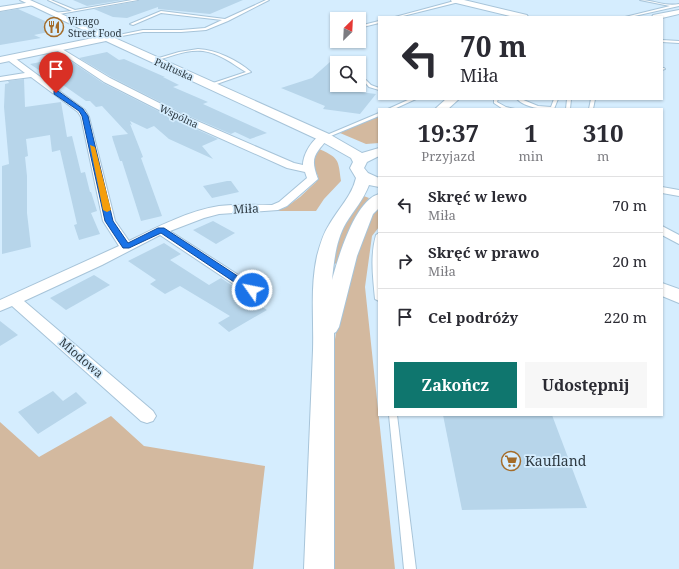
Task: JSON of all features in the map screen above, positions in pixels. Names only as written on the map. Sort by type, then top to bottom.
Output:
[{"type":"main road","name":"Pułtuska","points":[[24,0],[324,137],[357,156],[368,174]]},
{"type":"main road","points":[[456,0],[520,16]]},
{"type":"main road","points":[[658,16],[678,8]]},
{"type":"main road","points":[[5,59],[106,38]]},
{"type":"main road","points":[[442,108],[452,100]]},
{"type":"main road","points":[[452,108],[458,100]]},
{"type":"main road","name":"Pułtuska","points":[[324,137],[364,150],[378,152]]},
{"type":"main road","points":[[319,569],[324,342],[321,317],[327,252],[334,230],[368,174],[366,156],[378,152]]},
{"type":"main road","points":[[324,342],[348,256],[366,213],[378,200]]},
{"type":"main road","points":[[663,289],[679,297]]},
{"type":"street","points":[[0,9],[32,4]]},
{"type":"street","name":"Wspólna","points":[[57,48],[107,80],[178,116],[290,166],[308,169]]},
{"type":"street","points":[[5,59],[31,75],[81,110],[85,116],[109,221],[126,246]]},
{"type":"street","points":[[0,79],[31,75]]},
{"type":"street","name":"Miła","points":[[7,303],[97,262],[126,246],[161,230],[200,215],[219,210],[274,208],[283,204],[313,179],[307,164],[311,150],[324,137]]},
{"type":"street","points":[[663,190],[679,193]]},
{"type":"street","points":[[161,230],[252,290]]},
{"type":"street","points":[[670,232],[679,240]]},
{"type":"street","name":"Miodowa","points":[[7,303],[147,416]]},
{"type":"lane","points":[[50,0],[75,11]]},
{"type":"lane","points":[[54,14],[137,0]]},
{"type":"lane","points":[[106,38],[143,31],[194,31],[216,26],[268,0]]},
{"type":"lane","points":[[400,16],[456,0]]},
{"type":"lane","points":[[641,0],[678,8]]},
{"type":"lane","points":[[632,16],[678,8]]},
{"type":"lane","points":[[202,25],[187,29],[140,26],[132,24],[161,12],[228,20]]},
{"type":"lane","points":[[209,22],[216,18]]},
{"type":"lane","points":[[366,25],[378,22]]},
{"type":"lane","points":[[663,41],[679,42]]},
{"type":"lane","points":[[154,60],[203,50],[227,58],[249,72],[211,85]]},
{"type":"lane","points":[[366,81],[370,86],[378,89]]},
{"type":"lane","points":[[392,108],[410,100]]},
{"type":"lane","points":[[496,100],[495,102],[498,105],[509,108]]},
{"type":"lane","points":[[520,100],[545,108]]},
{"type":"lane","points":[[324,137],[378,114]]},
{"type":"lane","points":[[378,238],[376,243],[375,266],[378,290]]},
{"type":"lane","points":[[393,416],[410,569]]},
{"type":"shaded area","points":[[378,115],[378,143],[366,144],[340,133]]},
{"type":"shaded area","points":[[317,148],[330,154],[336,160],[338,163],[341,181],[324,199],[316,211],[270,211],[285,208],[300,197],[316,182],[318,176],[312,165]]},
{"type":"shaded area","points":[[361,195],[369,198],[355,217],[338,263],[334,264],[337,243],[340,235]]},
{"type":"shaded area","points":[[378,208],[378,228],[372,236],[365,287],[395,569],[334,569],[334,346],[338,319],[355,254],[370,215]]},
{"type":"shaded area","points":[[111,416],[144,446],[265,466],[253,569],[0,569],[0,422],[39,457]]},
{"type":"building","points":[[73,0],[123,0],[87,6]]},
{"type":"building","points":[[139,0],[243,0],[210,14],[158,9],[158,7],[127,18],[113,17],[94,9]]},
{"type":"building","points":[[18,9],[63,29],[34,35],[41,38],[0,45],[0,12]]},
{"type":"building","points":[[107,52],[119,60],[124,59],[165,77],[163,77],[179,85],[173,87],[208,102],[203,104],[267,133],[250,139],[235,132],[231,134],[182,113],[111,77],[79,58]]},
{"type":"building","points":[[61,58],[64,61],[69,60],[103,83],[174,119],[218,139],[202,146],[213,159],[169,139],[154,126],[147,129],[130,121],[143,157],[141,158],[162,216],[141,221],[122,161],[120,161],[112,136],[128,134],[102,106],[96,107],[90,101],[86,101],[30,64]]},
{"type":"building","points":[[330,62],[330,92],[360,92],[376,94],[360,114],[323,109],[325,106],[281,88],[312,78]]},
{"type":"building","points":[[24,79],[25,107],[61,102],[67,137],[72,136],[81,173],[85,172],[97,211],[91,213],[100,234],[79,240],[74,225],[77,224],[60,150],[52,152],[50,135],[26,139],[28,156],[25,157],[27,176],[27,213],[31,247],[2,254],[2,166],[9,164],[4,107],[5,84],[9,83],[8,81]]},
{"type":"building","points":[[231,181],[239,192],[212,198],[203,186]]},
{"type":"building","points":[[213,221],[235,233],[216,244],[193,230]]},
{"type":"building","points":[[164,243],[181,254],[170,260],[209,285],[221,278],[267,310],[229,332],[218,323],[230,316],[180,286],[165,294],[150,284],[156,280],[128,261]]},
{"type":"building","points":[[94,275],[110,285],[66,310],[50,298]]},
{"type":"building","points":[[0,321],[18,335],[0,346]]},
{"type":"building","points":[[53,391],[63,401],[76,392],[87,403],[38,434],[18,412]]},
{"type":"building","name":"Kaufland","points":[[443,416],[552,416],[587,508],[462,510]]},
{"type":"slow traffic","points":[[92,147],[107,210]]},
{"type":"place","name":"Virago Street Food","points":[[54,27]]},
{"type":"place","name":"Kaufland","points":[[511,461]]},
{"type":"route","points":[[56,93],[81,110],[85,116],[109,221],[126,246],[161,230],[252,290]]}]
